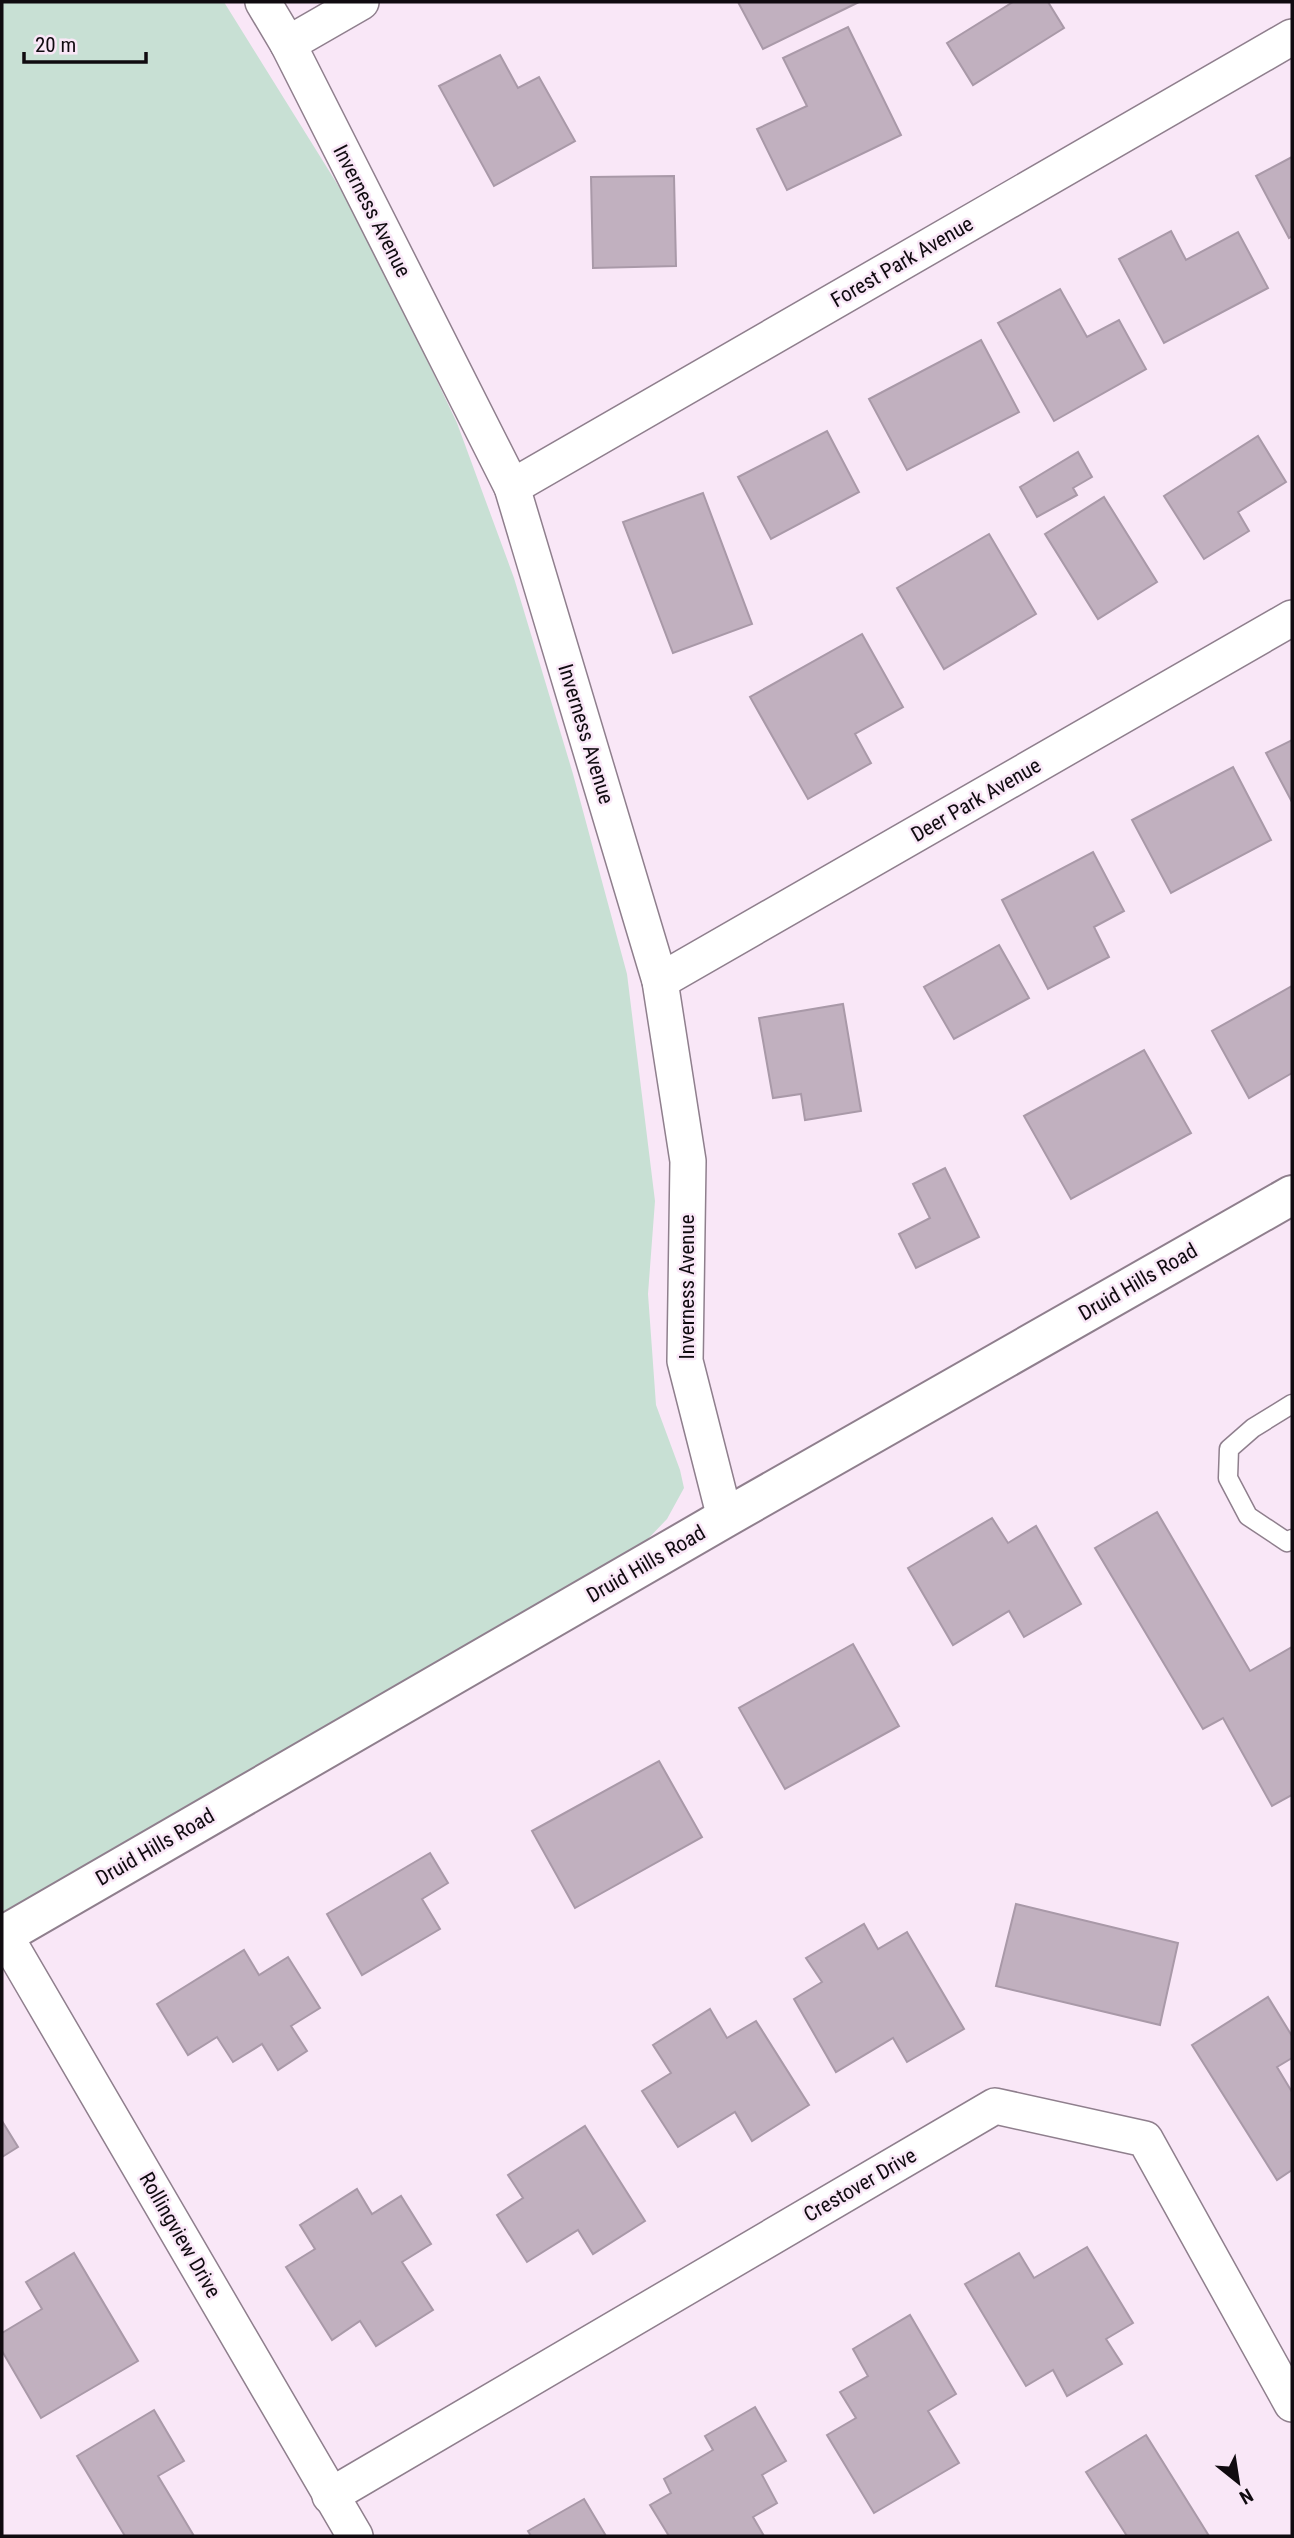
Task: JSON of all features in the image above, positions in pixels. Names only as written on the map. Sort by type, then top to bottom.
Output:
[{"type":"street","name":"Inverness Avenue","points":[[264,2],[288,44],[512,487],[660,981],[688,1161],[685,1361],[725,1518]]},
{"type":"street","points":[[288,44],[361,2]]},
{"type":"street","name":"Forest Park Avenue","points":[[512,487],[1292,37]]},
{"type":"street","name":"Deer Park Avenue","points":[[660,981],[1292,618]]},
{"type":"street","name":"Druid Hills Road","points":[[3,1935],[725,1518],[1292,1195]]},
{"type":"street","name":"Rollingview Drive","points":[[3,1935],[27,1970],[355,2536]]},
{"type":"street","name":"Crestover Drive","points":[[330,2496],[995,2106],[1145,2139],[1292,2404]]},
{"type":"lane","points":[[1292,1404],[1253,1427],[1229,1449],[1228,1478],[1248,1516],[1287,1542],[1292,1539]]},
{"type":"green space","points":[[2,2],[224,2],[364,227],[457,423],[514,578],[573,774],[627,974],[655,1201],[648,1294],[656,1405],[684,1488],[667,1519],[644,1543],[2,1916]]},
{"type":"building","points":[[738,2],[859,2],[763,49]]},
{"type":"building","points":[[1013,2],[1048,2],[1064,28],[973,85],[947,43]]},
{"type":"building","points":[[848,27],[901,135],[787,190],[757,129],[807,106],[783,58]]},
{"type":"building","points":[[500,55],[518,88],[539,77],[575,141],[494,186],[439,86]]},
{"type":"building","points":[[1292,157],[1292,236],[1289,238],[1256,176]]},
{"type":"building","points":[[674,176],[676,266],[593,268],[591,177]]},
{"type":"building","points":[[1171,231],[1186,260],[1238,232],[1268,288],[1164,343],[1119,259]]},
{"type":"building","points":[[1060,289],[1087,337],[1119,320],[1146,369],[1054,421],[998,323]]},
{"type":"building","points":[[981,340],[1019,412],[907,470],[869,399]]},
{"type":"building","points":[[827,431],[859,492],[771,539],[738,477]]},
{"type":"building","points":[[1258,436],[1286,482],[1238,512],[1249,531],[1204,559],[1164,496]]},
{"type":"building","points":[[1078,452],[1092,477],[1073,488],[1077,495],[1037,517],[1020,487]]},
{"type":"building","points":[[703,493],[752,624],[673,653],[623,522]]},
{"type":"building","points":[[1104,497],[1157,582],[1098,619],[1045,534]]},
{"type":"building","points":[[989,534],[1036,614],[944,669],[897,588]]},
{"type":"building","points":[[862,634],[903,707],[855,734],[871,763],[808,799],[750,697]]},
{"type":"building","points":[[1292,740],[1292,802],[1266,753]]},
{"type":"building","points":[[1233,767],[1271,840],[1171,893],[1132,820]]},
{"type":"building","points":[[1093,852],[1124,911],[1094,927],[1109,957],[1048,989],[1002,900]]},
{"type":"building","points":[[999,945],[1029,998],[954,1039],[924,987]]},
{"type":"building","points":[[1292,986],[1292,1073],[1249,1098],[1212,1031]]},
{"type":"building","points":[[843,1004],[861,1111],[805,1120],[801,1094],[773,1098],[759,1018]]},
{"type":"building","points":[[1144,1050],[1191,1133],[1071,1199],[1024,1116]]},
{"type":"building","points":[[945,1168],[979,1237],[916,1268],[899,1234],[930,1218],[913,1184]]},
{"type":"building","points":[[1157,1512],[1250,1671],[1292,1647],[1292,1795],[1272,1806],[1223,1718],[1203,1729],[1095,1548]]},
{"type":"building","points":[[992,1518],[1008,1543],[1036,1526],[1081,1604],[1024,1637],[1009,1611],[953,1645],[908,1568]]},
{"type":"building","points":[[853,1644],[899,1726],[785,1789],[739,1708]]},
{"type":"building","points":[[659,1761],[702,1837],[575,1908],[532,1831]]},
{"type":"building","points":[[430,1853],[448,1883],[422,1899],[440,1929],[362,1975],[327,1914]]},
{"type":"building","points":[[1016,1904],[1178,1943],[1160,2025],[996,1986]]},
{"type":"building","points":[[864,1924],[878,1949],[907,1932],[964,2029],[907,2062],[893,2038],[836,2072],[794,1999],[822,1982],[806,1958]]},
{"type":"building","points":[[244,1950],[259,1975],[288,1957],[320,2008],[291,2026],[307,2051],[278,2070],[262,2044],[233,2062],[217,2037],[188,2055],[157,2004]]},
{"type":"building","points":[[1268,1997],[1292,2036],[1292,2058],[1277,2067],[1292,2092],[1292,2170],[1277,2180],[1192,2045]]},
{"type":"building","points":[[710,2009],[727,2038],[756,2021],[809,2105],[752,2141],[735,2112],[678,2147],[642,2091],[671,2073],[653,2045]]},
{"type":"building","points":[[2,2121],[18,2147],[2,2157]]},
{"type":"building","points":[[585,2126],[645,2221],[593,2254],[578,2230],[527,2262],[497,2215],[523,2198],[508,2175]]},
{"type":"building","points":[[357,2189],[372,2214],[401,2196],[431,2244],[402,2262],[433,2310],[376,2346],[360,2321],[332,2340],[286,2267],[315,2249],[300,2225]]},
{"type":"building","points":[[1087,2247],[1133,2323],[1106,2339],[1122,2364],[1067,2396],[1053,2370],[1026,2386],[965,2284],[1019,2253],[1034,2278]]},
{"type":"building","points":[[74,2253],[138,2361],[41,2418],[2,2351],[2,2333],[42,2309],[26,2282]]},
{"type":"building","points":[[910,2315],[956,2394],[928,2411],[959,2463],[874,2513],[827,2435],[856,2418],[840,2392],[868,2376],[853,2349]]},
{"type":"building","points":[[755,2407],[786,2461],[762,2475],[777,2503],[753,2517],[764,2536],[669,2536],[650,2505],[671,2493],[664,2479],[713,2450],[705,2436]]},
{"type":"building","points":[[154,2410],[184,2461],[158,2476],[194,2536],[125,2536],[77,2456]]},
{"type":"building","points":[[1146,2435],[1209,2536],[1127,2536],[1086,2472]]},
{"type":"building","points":[[584,2499],[606,2536],[531,2536],[528,2531]]}]
